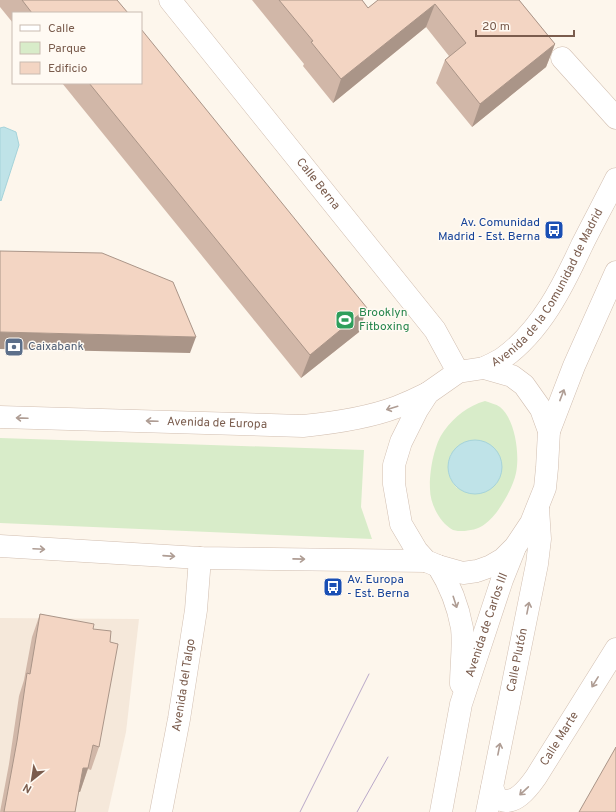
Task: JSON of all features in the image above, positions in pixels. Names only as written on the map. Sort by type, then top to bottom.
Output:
[{"type":"street","name":"Calle Berna","points":[[170,0],[435,330],[458,372]]},
{"type":"street","points":[[562,58],[616,118]]},
{"type":"street","name":"Avenida de la Comunidad de Madrid","points":[[484,368],[502,359],[518,346],[546,311],[565,282],[616,180]]},
{"type":"street","points":[[549,431],[574,366],[616,272]]},
{"type":"street","points":[[0,546],[200,558],[432,564],[463,573],[477,571],[491,566],[503,559],[515,547],[531,523],[545,488],[549,431],[541,409],[524,385],[512,376],[484,368],[458,372],[428,393]]},
{"type":"street","name":"Avenida de Europa","points":[[0,417],[302,426],[335,423],[360,417],[396,407],[428,393]]},
{"type":"street","name":"Avenida de Carlos III","points":[[428,393],[400,442],[394,465],[394,484],[401,524],[417,551],[432,564],[449,584],[456,603],[462,628],[461,704]]},
{"type":"street","name":"Calle Plutón","points":[[487,812],[537,564],[540,539],[538,506]]},
{"type":"street","name":"Avenida de Carlos III","points":[[441,812],[461,704],[502,580],[515,547]]},
{"type":"street","name":"Avenida del Talgo","points":[[161,812],[179,719],[196,610],[200,558]]},
{"type":"street","name":"Calle Marte","points":[[492,788],[497,798],[503,800],[515,799],[526,790],[536,777],[616,649]]},
{"type":"shaded area","points":[[0,618],[139,619],[126,732],[108,812],[0,812]]},
{"type":"green space","points":[[485,401],[500,407],[513,428],[517,447],[516,473],[512,486],[504,501],[490,520],[483,526],[474,529],[455,531],[444,523],[434,507],[430,495],[431,467],[437,443],[444,431],[462,412]],"holes":[[[491,446],[501,464],[499,479],[496,484],[457,488],[450,476],[448,468],[451,454]]]},
{"type":"green space","points":[[0,438],[364,450],[361,507],[372,539],[0,523]]},
{"type":"water","points":[[4,127],[16,132],[19,145],[1,201],[0,128]]},
{"type":"water","points":[[475,440],[485,442],[494,448],[500,457],[502,467],[500,477],[494,486],[485,492],[475,494],[465,492],[456,486],[450,477],[448,467],[450,457],[456,448],[465,442]]},
{"type":"building","points":[[22,0],[117,0],[127,12],[31,12]]},
{"type":"building","points":[[279,0],[362,0],[368,8],[378,0],[519,0],[555,44],[480,104],[445,60],[466,43],[435,4],[341,79],[311,42],[313,41]]},
{"type":"building","points":[[142,30],[367,308],[310,355],[90,84],[142,84]]},
{"type":"building","points":[[0,251],[102,253],[173,282],[196,337],[0,332]]},
{"type":"building","points":[[40,614],[94,624],[93,629],[111,631],[110,642],[118,644],[99,747],[93,745],[88,768],[83,768],[75,812],[4,812],[17,741],[27,673],[30,674]]},
{"type":"building","points":[[616,747],[616,812],[579,812]]},
{"type":"tram line","points":[[300,812],[369,674]]},
{"type":"tram line","points":[[357,812],[388,757]]},
{"type":"place","name":"Av. Comunidad Madrid - Est. Berna","points":[[554,230]]},
{"type":"place","name":"Brooklyn Fitboxing","points":[[345,320]]},
{"type":"place","name":"Caixabank","points":[[14,347]]},
{"type":"place","name":"Av. Europa - Est. Berna","points":[[333,587]]}]
